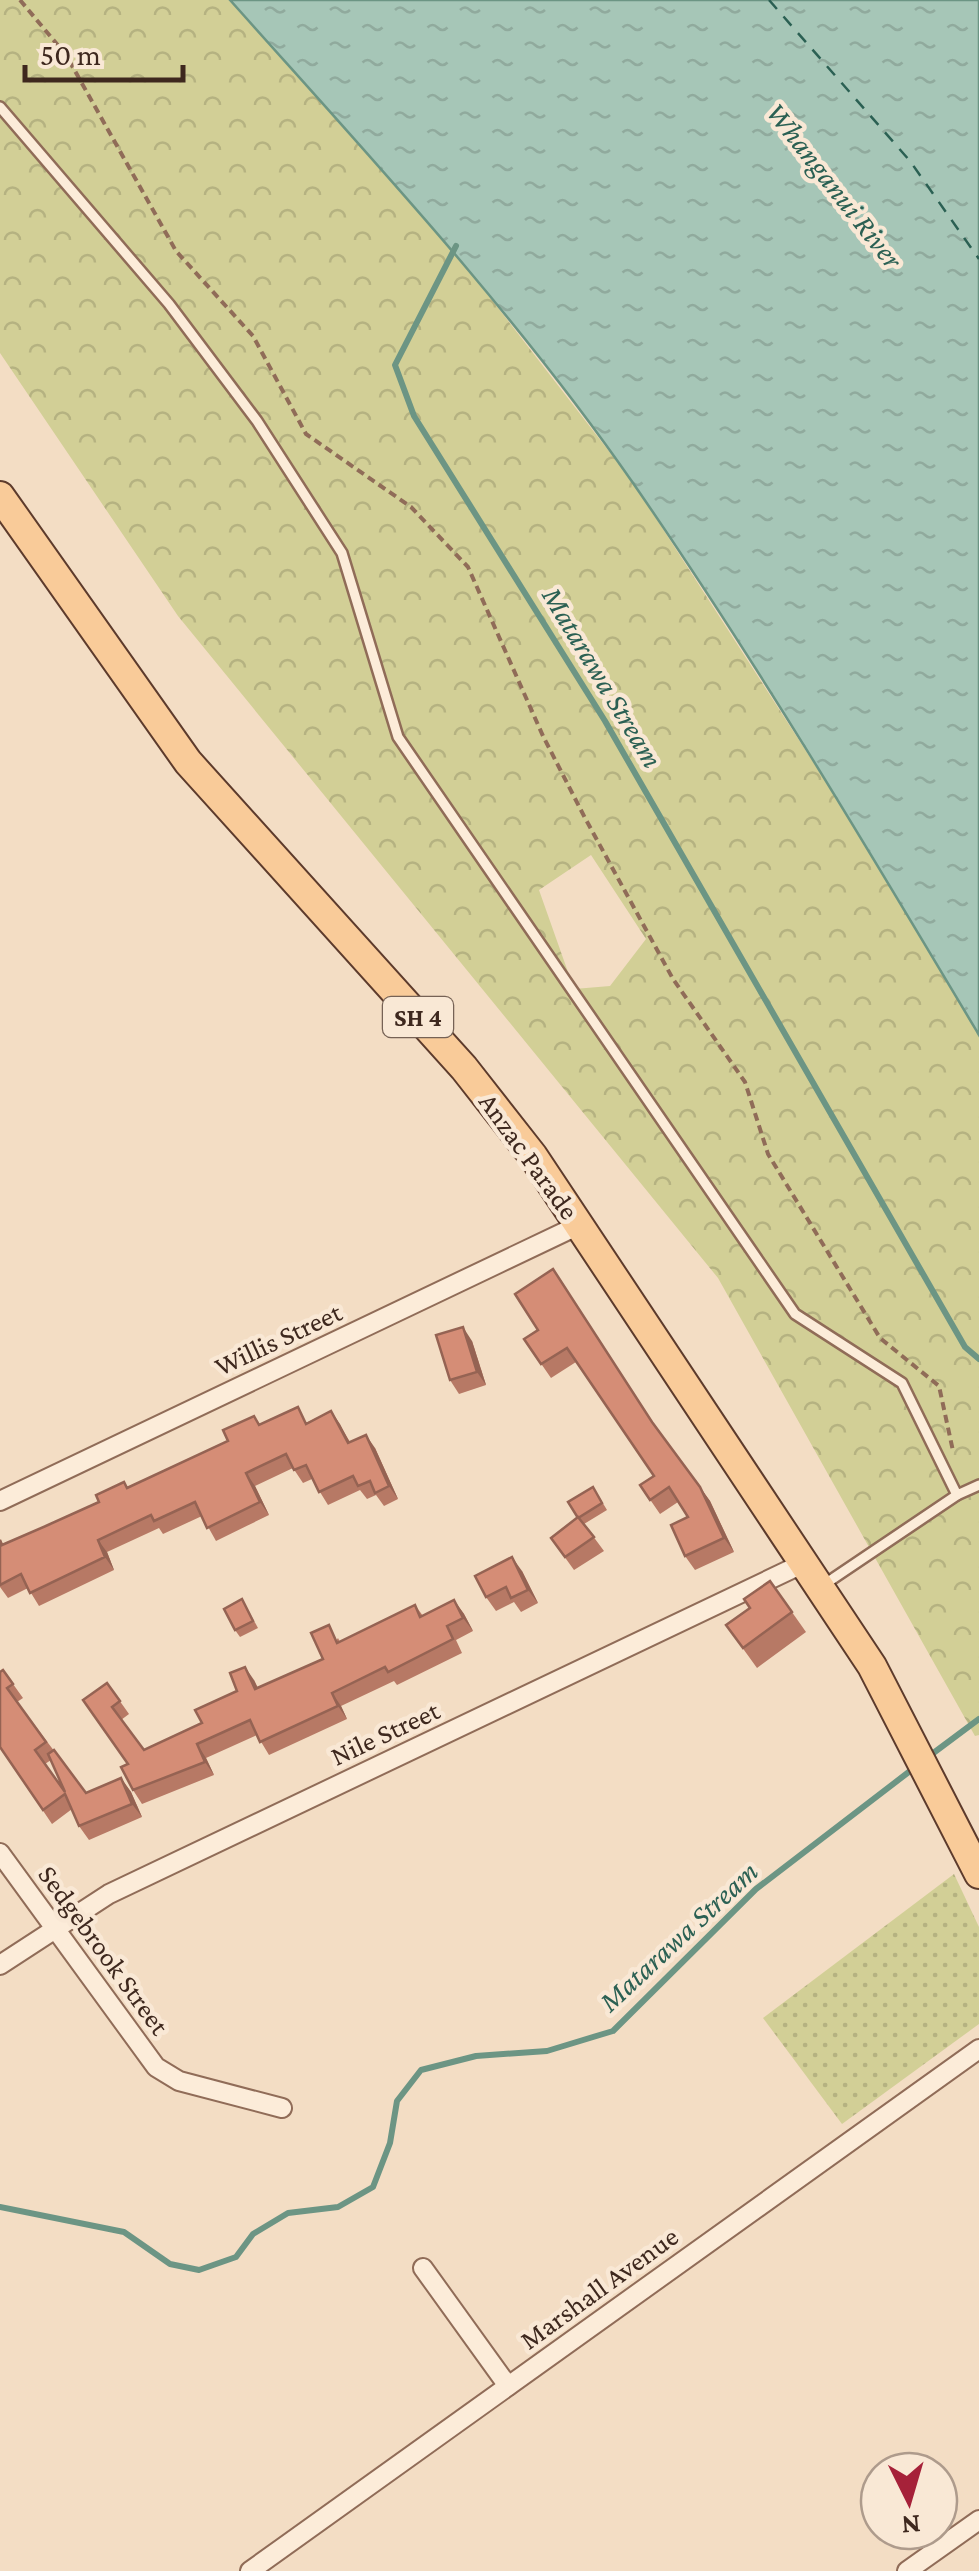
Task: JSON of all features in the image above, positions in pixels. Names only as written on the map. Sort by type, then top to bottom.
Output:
[{"type":"main road","name":"Anzac Parade","points":[[0,496],[188,762],[464,1068],[533,1156],[872,1666],[979,1874]]},
{"type":"street","name":"Willis Street","points":[[0,1501],[578,1225]]},
{"type":"street","name":"Nile Street","points":[[0,1965],[109,1894],[802,1564]]},
{"type":"street","name":"Sedgebrook Street","points":[[0,1853],[156,2067],[179,2080],[282,2108]]},
{"type":"street","name":"Marshall Avenue","points":[[250,2571],[979,2049]]},
{"type":"street","points":[[423,2268],[508,2386]]},
{"type":"street","points":[[907,2571],[979,2520]]},
{"type":"lane","points":[[0,106],[169,304],[258,421],[342,554],[398,737],[795,1314],[902,1384],[957,1495]]},
{"type":"lane","points":[[818,1588],[957,1495],[979,1485]]},
{"type":"path","points":[[20,0],[66,55],[176,251],[253,336],[306,434],[412,507],[468,567],[543,736],[586,818],[673,979],[745,1082],[768,1154],[880,1338],[939,1386],[957,1467],[957,1495]]},
{"type":"green space","points":[[0,0],[230,0],[454,251],[632,481],[857,830],[979,1035],[979,1735],[975,1736],[718,1278],[178,616],[0,353]],"holes":[[[591,855],[646,939],[610,986],[574,989],[539,890]]]},
{"type":"green space","points":[[954,1874],[979,1927],[979,2024],[842,2124],[763,2018]]},
{"type":"water","name":"Whanganui River","points":[[230,0],[979,0],[979,1035],[767,687],[679,550],[587,419],[439,235]]},
{"type":"building","points":[[553,1269],[652,1422],[700,1487],[724,1538],[685,1556],[671,1525],[688,1517],[669,1487],[650,1500],[640,1485],[654,1476],[567,1348],[541,1364],[524,1339],[538,1330],[515,1294]]},
{"type":"building","points":[[463,1327],[477,1372],[450,1380],[436,1335]]},
{"type":"building","points":[[298,1407],[306,1424],[331,1411],[348,1443],[366,1435],[389,1486],[375,1493],[370,1481],[358,1486],[353,1476],[319,1492],[306,1465],[294,1470],[286,1454],[246,1473],[260,1502],[207,1528],[195,1502],[154,1521],[151,1515],[98,1540],[105,1557],[30,1593],[21,1574],[0,1585],[0,1540],[2,1545],[99,1502],[96,1495],[124,1482],[127,1488],[228,1441],[223,1430],[254,1416],[259,1425]]},
{"type":"building","points":[[593,1487],[602,1503],[578,1518],[568,1502]]},
{"type":"building","points":[[578,1517],[594,1537],[565,1557],[551,1538]]},
{"type":"building","points":[[512,1557],[528,1590],[511,1598],[506,1587],[486,1597],[475,1576]]},
{"type":"building","points":[[770,1581],[792,1612],[743,1648],[726,1625],[750,1608],[744,1599]]},
{"type":"building","points":[[242,1599],[253,1621],[235,1630],[224,1609]]},
{"type":"building","points":[[454,1600],[463,1618],[447,1626],[453,1639],[388,1672],[385,1667],[332,1693],[338,1706],[260,1742],[250,1720],[197,1744],[205,1762],[133,1790],[121,1767],[128,1764],[83,1700],[107,1683],[120,1701],[112,1707],[144,1750],[202,1723],[195,1710],[237,1691],[230,1673],[245,1667],[255,1689],[323,1659],[311,1633],[329,1625],[337,1643],[415,1605],[420,1617]]},
{"type":"building","points":[[3,1670],[13,1684],[7,1688],[46,1742],[35,1750],[65,1792],[48,1754],[54,1750],[86,1793],[121,1778],[132,1804],[79,1826],[65,1794],[43,1810],[0,1747]]},
{"type":"waterway","name":"Matarawa Stream","points":[[456,246],[395,365],[414,416],[605,721],[965,1347],[979,1359]]},
{"type":"waterway","name":"Matarawa Stream","points":[[928,1757],[979,1719]]},
{"type":"waterway","name":"Matarawa Stream","points":[[0,2207],[124,2232],[170,2264],[199,2270],[236,2257],[253,2234],[288,2213],[338,2207],[373,2187],[390,2143],[397,2101],[421,2070],[476,2056],[547,2051],[613,2031],[756,1889],[914,1768]]},
{"type":"ferry route","points":[[769,0],[910,161],[979,259]]}]
